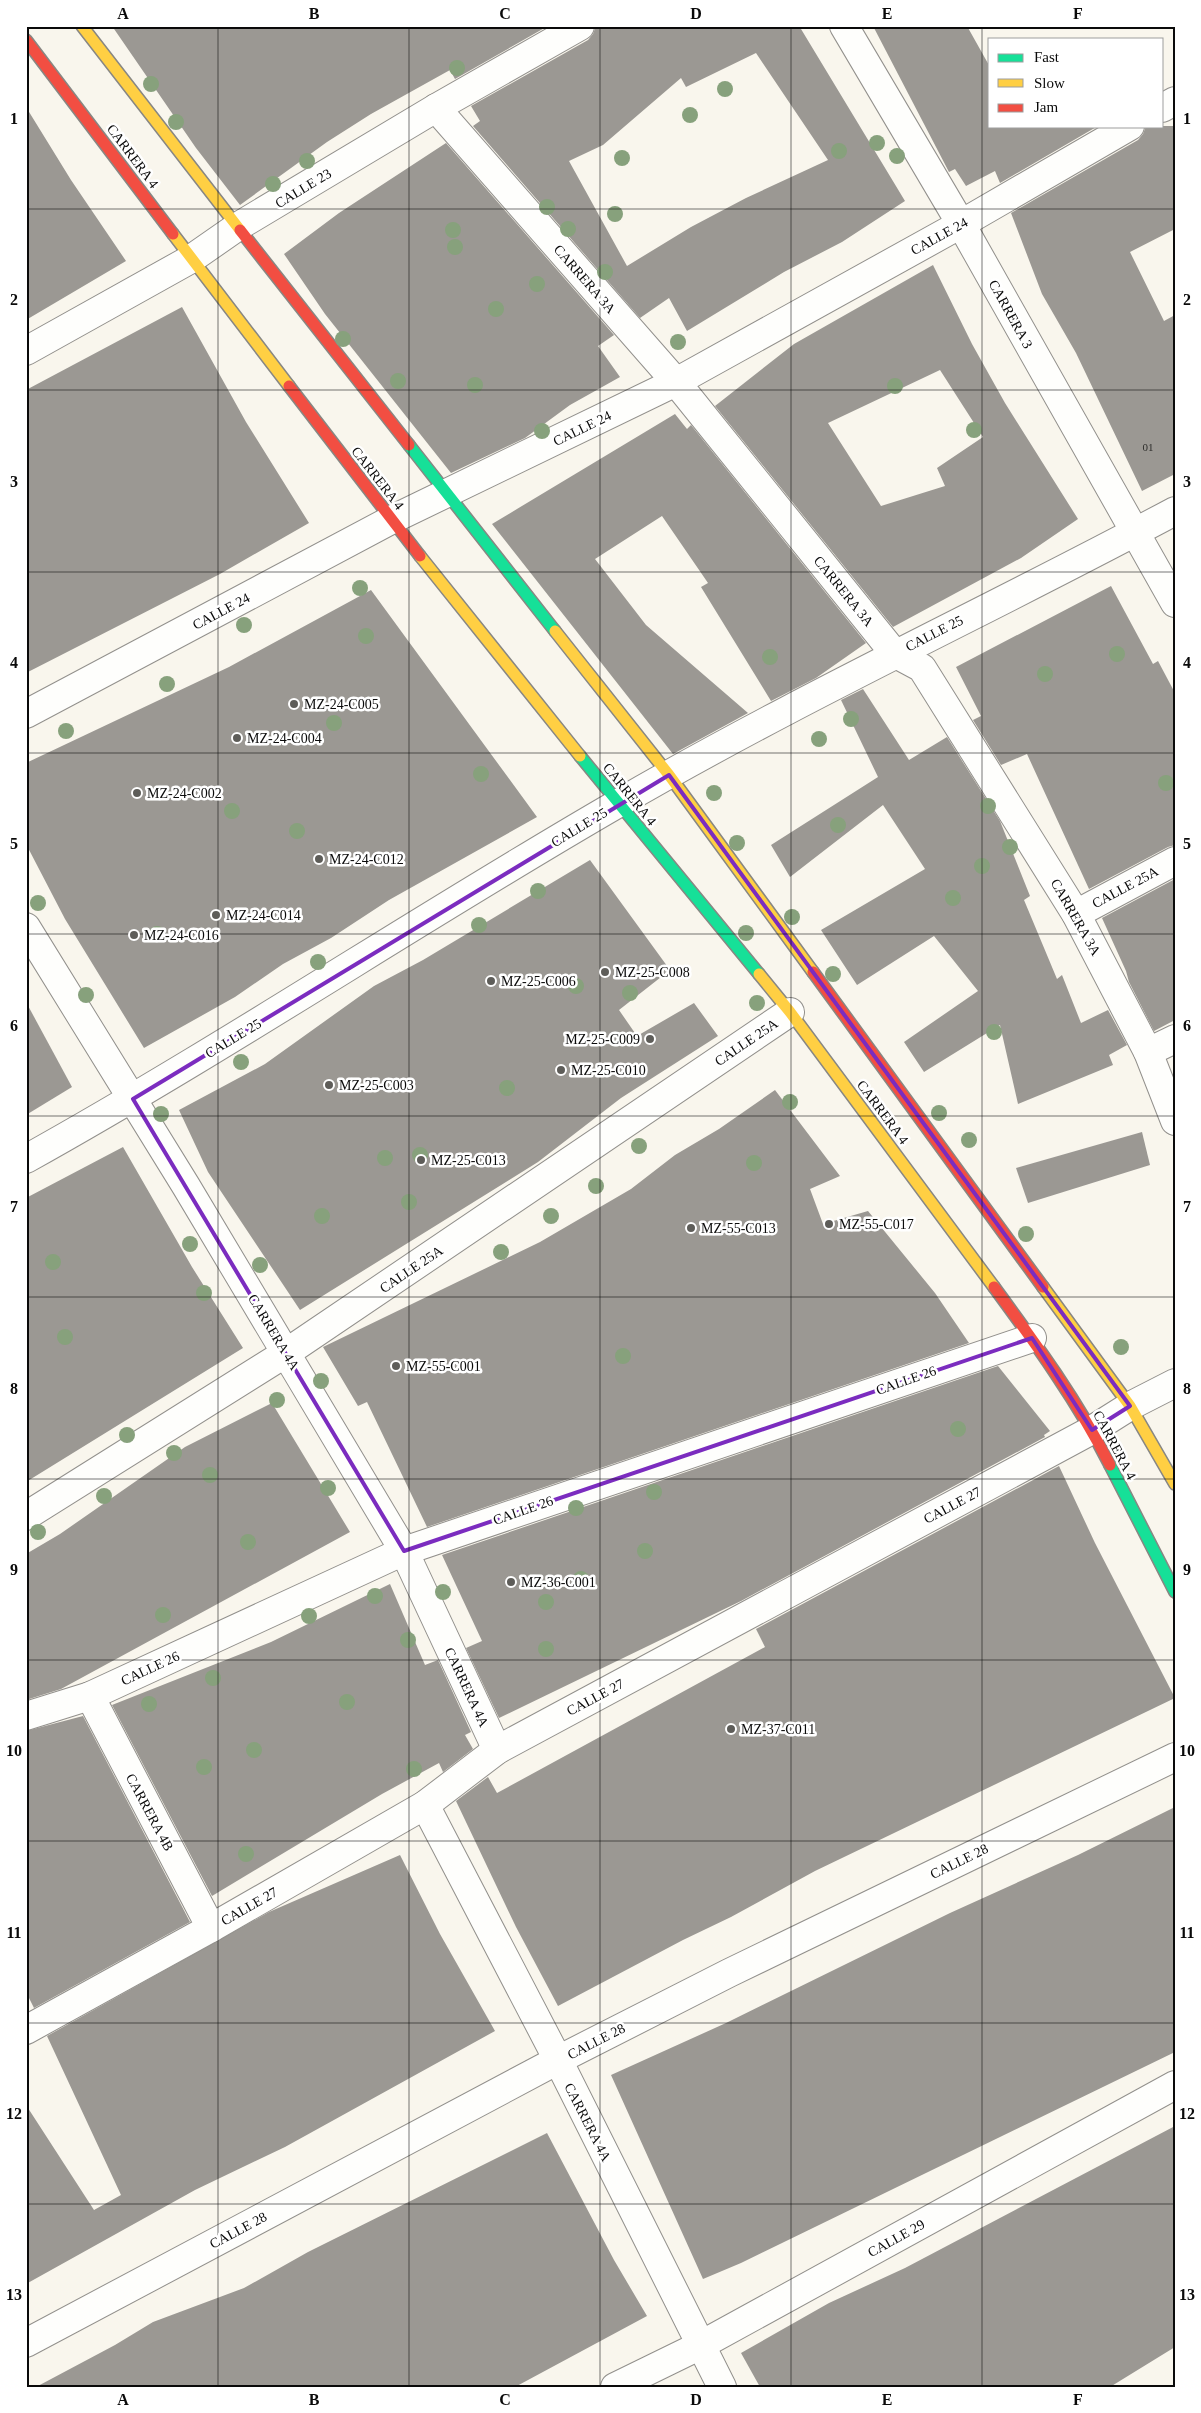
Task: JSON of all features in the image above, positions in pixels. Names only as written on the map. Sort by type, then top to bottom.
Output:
[{"type":"main road","name":"CARRERA 4","points":[[82,26],[237,227],[669,775],[1130,1406],[1175,1484]]},
{"type":"main road","name":"CARRERA 4","points":[[26,40],[391,520],[618,803],[790,1012],[1032,1338],[1092,1430],[1175,1592]]},
{"type":"street","name":"CALLE 23","points":[[26,351],[191,259],[237,227],[436,108],[580,26]]},
{"type":"street","name":"CARRERA 3","points":[[844,26],[961,224],[1175,603]]},
{"type":"street","name":"CARRERA 3A","points":[[436,108],[676,382],[894,653],[922,668],[1076,914],[1148,1052],[1175,1121]]},
{"type":"street","name":"CALLE 24","points":[[26,714],[391,520],[676,382],[961,224],[1127,128]]},
{"type":"street","name":"CALLE 25","points":[[26,1159],[133,1099],[618,803],[894,653],[1175,511]]},
{"type":"street","name":"CALLE 25A","points":[[1076,914],[1175,861]]},
{"type":"street","name":"CARRERA 4A","points":[[26,927],[133,1099],[404,1551],[497,1750]]},
{"type":"street","name":"CALLE 25A","points":[[26,1516],[286,1353],[790,1012]]},
{"type":"street","points":[[1148,1052],[1175,1040]]},
{"type":"street","name":"CALLE 26","points":[[26,1716],[90,1696],[404,1551],[1032,1338]]},
{"type":"street","name":"CALLE 27","points":[[26,2030],[211,1928],[425,1805],[497,1750],[1092,1430],[1130,1406],[1175,1383]]},
{"type":"street","name":"CARRERA 4B","points":[[90,1696],[211,1928]]},
{"type":"street","name":"CALLE 28","points":[[26,2343],[558,2060],[729,1972],[1175,1757]]},
{"type":"street","name":"CARRERA 4A","points":[[425,1805],[558,2060],[722,2387]]},
{"type":"street","name":"CALLE 29","points":[[615,2387],[701,2345],[1175,2085]]},
{"type":"highlighted area","points":[[669,775],[1130,1406],[1092,1430],[1032,1338],[404,1551],[133,1099]]},
{"type":"building","points":[[112,26],[548,26],[455,79],[450,70],[371,114],[327,142],[240,205],[196,148]]},
{"type":"building","points":[[596,26],[806,26],[801,29],[905,201],[842,242],[784,272],[687,331],[669,298],[640,318],[473,126],[480,121],[471,106],[588,40]],"holes":[[[756,53],[828,160],[746,198],[691,227],[627,266],[569,161],[603,145],[681,78],[686,87]]]},
{"type":"building","points":[[873,26],[967,26],[988,63],[988,128],[1095,128],[1000,183],[995,171],[966,186],[955,169],[949,172]]},
{"type":"building","points":[[26,107],[71,180],[126,261],[26,320]]},
{"type":"building","points":[[1175,126],[1175,229],[1130,252],[1164,321],[1175,315],[1175,474],[1142,491],[1076,353],[1042,294],[1011,213],[1138,140],[1145,128]]},
{"type":"building","points":[[446,143],[614,335],[598,346],[620,377],[570,405],[525,438],[451,473],[325,314],[284,254],[339,213]]},
{"type":"building","points":[[933,265],[972,344],[1005,403],[1078,519],[1021,558],[893,627],[715,406],[794,344]],"holes":[[[940,370],[983,437],[937,468],[945,486],[881,506],[828,423]]]},
{"type":"building","points":[[182,307],[246,422],[309,523],[220,574],[26,673],[26,390]]},
{"type":"building","points":[[675,414],[687,429],[691,425],[866,643],[816,678],[771,701],[701,587],[708,583],[662,516],[595,559],[646,625],[748,713],[673,754],[492,524]]},
{"type":"building","points":[[1111,586],[1153,664],[1158,661],[1175,693],[1175,845],[1089,889],[1027,754],[1001,765],[973,720],[981,716],[956,667]]},
{"type":"building","points":[[371,590],[537,817],[389,900],[331,938],[283,964],[235,997],[144,1048],[65,919],[26,844],[26,763],[229,667]]},
{"type":"building","points":[[863,689],[909,760],[947,737],[1000,821],[1030,896],[1024,900],[1057,979],[1062,975],[1081,1023],[1108,1010],[1127,1045],[1109,1055],[1113,1065],[1018,1104],[1000,1025],[924,1072],[904,1042],[978,991],[934,936],[857,985],[821,930],[925,869],[883,805],[790,877],[771,845],[878,777],[841,700]]},
{"type":"building","points":[[590,860],[670,970],[619,1010],[637,1036],[694,1003],[718,1036],[621,1098],[538,1162],[300,1310],[208,1172],[179,1110],[265,1064],[374,986],[423,960]]},
{"type":"building","points":[[1175,879],[1175,1020],[1154,1031],[1129,982],[1126,971],[1102,918]]},
{"type":"building","points":[[26,1002],[72,1087],[26,1115]]},
{"type":"building","points":[[775,1090],[840,1176],[810,1189],[823,1224],[868,1211],[935,1293],[969,1343],[427,1527],[367,1402],[358,1406],[323,1347],[540,1242],[631,1189],[675,1155],[719,1129]]},
{"type":"building","points":[[1142,1132],[1150,1165],[1028,1203],[1016,1168]]},
{"type":"building","points":[[123,1147],[192,1267],[243,1348],[26,1482],[26,1198]]},
{"type":"building","points":[[998,1366],[1050,1431],[1044,1435],[1045,1437],[741,1601],[499,1718],[466,1648],[482,1641],[442,1555]]},
{"type":"building","points":[[272,1403],[350,1532],[61,1689],[26,1700],[26,1554],[60,1534],[185,1447]]},
{"type":"building","points":[[1059,1466],[1095,1543],[1175,1698],[815,1871],[731,1917],[683,1940],[558,2006],[516,1927],[456,1801],[488,1777],[497,1793],[765,1647],[756,1629]]},
{"type":"building","points":[[390,1584],[425,1665],[438,1660],[471,1732],[465,1735],[473,1749],[443,1772],[439,1763],[382,1794],[212,1896],[112,1705],[271,1642]]},
{"type":"building","points":[[83,1716],[190,1922],[34,2008],[26,1992],[26,1731]]},
{"type":"building","points":[[1175,1807],[1175,2052],[741,2263],[703,2279],[611,2075],[726,2023],[950,1913],[1078,1855]]},
{"type":"building","points":[[400,1855],[440,1934],[495,2031],[285,2147],[195,2190],[26,2284],[26,2105],[94,2210],[121,2195],[47,2036],[269,1912]]},
{"type":"building","points":[[1175,2126],[1175,2347],[1110,2387],[760,2387],[741,2353],[829,2303],[905,2268]]},
{"type":"building","points":[[547,2133],[614,2260],[647,2316],[515,2387],[36,2387],[115,2345],[153,2322],[244,2288],[308,2252]]},
{"type":"traffic: fast","points":[[409,445],[555,631]]},
{"type":"traffic: fast","points":[[580,756],[759,974]]},
{"type":"traffic: fast","points":[[1110,1465],[1175,1592]]},
{"type":"traffic: slow","points":[[82,26],[240,230]]},
{"type":"traffic: slow","points":[[173,234],[289,386]]},
{"type":"traffic: slow","points":[[420,556],[580,756]]},
{"type":"traffic: slow","points":[[555,631],[669,775],[813,972]]},
{"type":"traffic: slow","points":[[759,974],[790,1012],[994,1287]]},
{"type":"traffic: slow","points":[[1043,1287],[1130,1406],[1175,1484]]},
{"type":"traffic: jam","points":[[26,40],[173,234]]},
{"type":"traffic: jam","points":[[240,230],[409,445]]},
{"type":"traffic: jam","points":[[289,386],[420,556]]},
{"type":"traffic: jam","points":[[813,972],[1043,1287]]},
{"type":"traffic: jam","points":[[994,1287],[1070,1396],[1110,1465]]},
{"type":"place","name":"MZ-24-C005","points":[[294,704]]},
{"type":"place","name":"MZ-24-C004","points":[[237,738]]},
{"type":"place","name":"MZ-24-C002","points":[[137,793]]},
{"type":"place","name":"MZ-24-C012","points":[[319,859]]},
{"type":"place","name":"MZ-24-C014","points":[[216,915]]},
{"type":"place","name":"MZ-24-C016","points":[[134,935]]},
{"type":"place","name":"MZ-25-C008","points":[[605,972]]},
{"type":"place","name":"MZ-25-C006","points":[[491,981]]},
{"type":"place","name":"MZ-25-C009","points":[[650,1039]]},
{"type":"place","name":"MZ-25-C010","points":[[561,1070]]},
{"type":"place","name":"MZ-25-C003","points":[[329,1085]]},
{"type":"place","name":"MZ-25-C013","points":[[421,1160]]},
{"type":"place","name":"MZ-55-C017","points":[[829,1224]]},
{"type":"place","name":"MZ-55-C013","points":[[691,1228]]},
{"type":"place","name":"MZ-55-C001","points":[[396,1366]]},
{"type":"place","name":"MZ-36-C001","points":[[511,1582]]},
{"type":"place","name":"MZ-37-C011","points":[[731,1729]]}]
